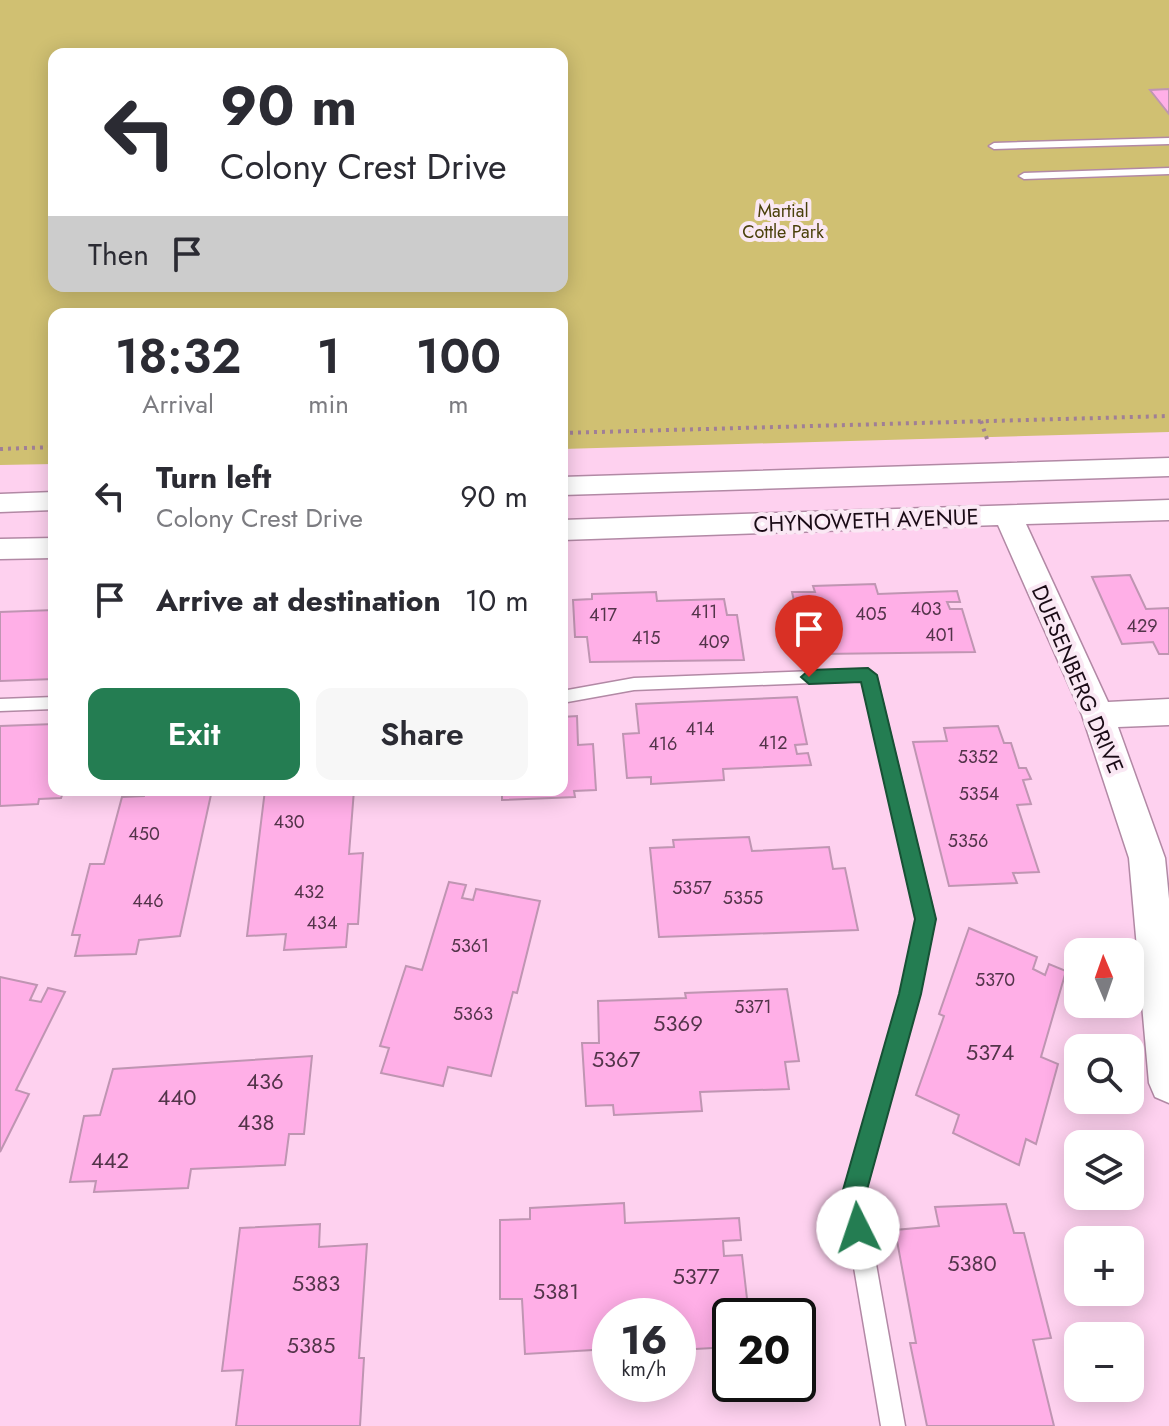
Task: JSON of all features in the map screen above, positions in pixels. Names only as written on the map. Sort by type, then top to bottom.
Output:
[{"type":"street","name":"CHYNOWETH AVENUE","points":[[568,486],[1169,467]]},
{"type":"street","points":[[0,503],[48,501]]},
{"type":"street","name":"CHYNOWETH AVENUE","points":[[568,530],[1169,510]]},
{"type":"street","name":"DUESENBERG DRIVE","points":[[1008,516],[1098,715],[1147,858],[1169,1083]]},
{"type":"street","points":[[0,549],[48,548]]},
{"type":"street","points":[[1098,715],[1169,712]]},
{"type":"lane","points":[[994,146],[1169,141]]},
{"type":"lane","points":[[1024,176],[1169,171]]},
{"type":"lane","points":[[568,696],[634,684],[868,675],[926,919],[910,994],[853,1197],[893,1426]]},
{"type":"lane","points":[[0,705],[48,703]]},
{"type":"path","points":[[568,433],[1169,416]]},
{"type":"path","points":[[981,421],[988,442]]},
{"type":"path","points":[[0,449],[48,447]]},
{"type":"green space","name":"Martial Cottle Park","points":[[0,0],[1169,0],[1169,432],[568,449],[568,308],[48,308],[48,464],[0,465]]},
{"type":"building","points":[[1169,89],[1169,114],[1150,90]]},
{"type":"building","points":[[1130,575],[1146,609],[1169,608],[1169,654],[1159,654],[1153,642],[1122,644],[1092,577]]},
{"type":"building","points":[[875,584],[878,594],[957,591],[960,602],[947,602],[950,609],[962,609],[975,652],[821,654],[815,627],[800,628],[792,592],[815,592],[813,586]]},
{"type":"building","points":[[656,592],[657,601],[724,599],[727,615],[737,615],[744,660],[590,662],[587,637],[575,637],[573,600],[592,599],[592,594]]},
{"type":"building","points":[[48,610],[48,679],[0,681],[0,612]]},
{"type":"building","points":[[797,697],[807,744],[795,745],[797,754],[808,753],[811,765],[723,769],[724,780],[651,784],[651,777],[627,778],[623,734],[639,733],[636,704]]},
{"type":"building","points":[[577,716],[578,745],[593,744],[596,790],[574,791],[575,797],[502,800],[502,796],[568,796],[568,717]]},
{"type":"building","points":[[48,724],[48,796],[61,798],[39,799],[38,804],[0,806],[0,726]]},
{"type":"building","points":[[998,726],[1004,743],[1011,743],[1019,768],[1026,768],[1031,779],[1023,780],[1031,804],[1017,805],[1039,872],[1013,873],[1017,883],[949,886],[913,742],[947,741],[944,728]]},
{"type":"building","points":[[211,796],[180,936],[139,940],[136,954],[75,956],[80,935],[72,935],[90,864],[104,864],[122,797]]},
{"type":"building","points":[[264,796],[354,796],[349,854],[363,853],[358,924],[348,924],[346,947],[284,950],[286,934],[247,936]]},
{"type":"building","points":[[749,837],[752,851],[829,847],[833,869],[845,868],[858,930],[659,937],[650,848],[674,847],[673,840]]},
{"type":"building","points":[[449,882],[466,885],[462,898],[473,900],[476,889],[540,901],[517,993],[513,992],[491,1076],[448,1067],[443,1086],[381,1073],[389,1048],[380,1046],[406,966],[422,970]]},
{"type":"building","points":[[969,928],[1037,957],[1033,969],[1045,975],[1049,964],[1064,970],[1041,1057],[1058,1064],[1036,1144],[1026,1139],[1019,1165],[953,1133],[959,1115],[916,1095],[944,1016],[939,1014]]},
{"type":"building","points":[[0,977],[37,985],[30,1000],[41,1002],[48,988],[65,992],[16,1090],[29,1094],[0,1152]]},
{"type":"building","points":[[787,989],[799,1061],[785,1062],[789,1089],[700,1092],[702,1111],[614,1115],[613,1105],[586,1106],[582,1043],[599,1043],[598,1001],[686,998],[685,993]]},
{"type":"building","points":[[312,1056],[304,1134],[289,1134],[285,1165],[191,1169],[188,1188],[94,1192],[96,1181],[70,1182],[84,1116],[100,1115],[113,1069]]},
{"type":"building","points":[[624,1203],[625,1223],[739,1218],[741,1240],[723,1241],[724,1256],[742,1255],[747,1298],[712,1298],[712,1348],[696,1349],[696,1298],[592,1298],[592,1350],[525,1354],[522,1299],[500,1299],[500,1220],[530,1219],[530,1208]]},
{"type":"building","points":[[1006,1204],[1014,1233],[1024,1233],[1051,1338],[1033,1340],[1054,1426],[927,1426],[910,1343],[916,1343],[895,1230],[939,1226],[935,1207]]},
{"type":"building","points":[[320,1224],[319,1247],[367,1244],[359,1358],[364,1358],[360,1426],[236,1426],[243,1370],[222,1371],[240,1228]]},
{"type":"route","points":[[809,677],[868,675],[926,919],[910,994],[853,1197],[858,1228]]}]
